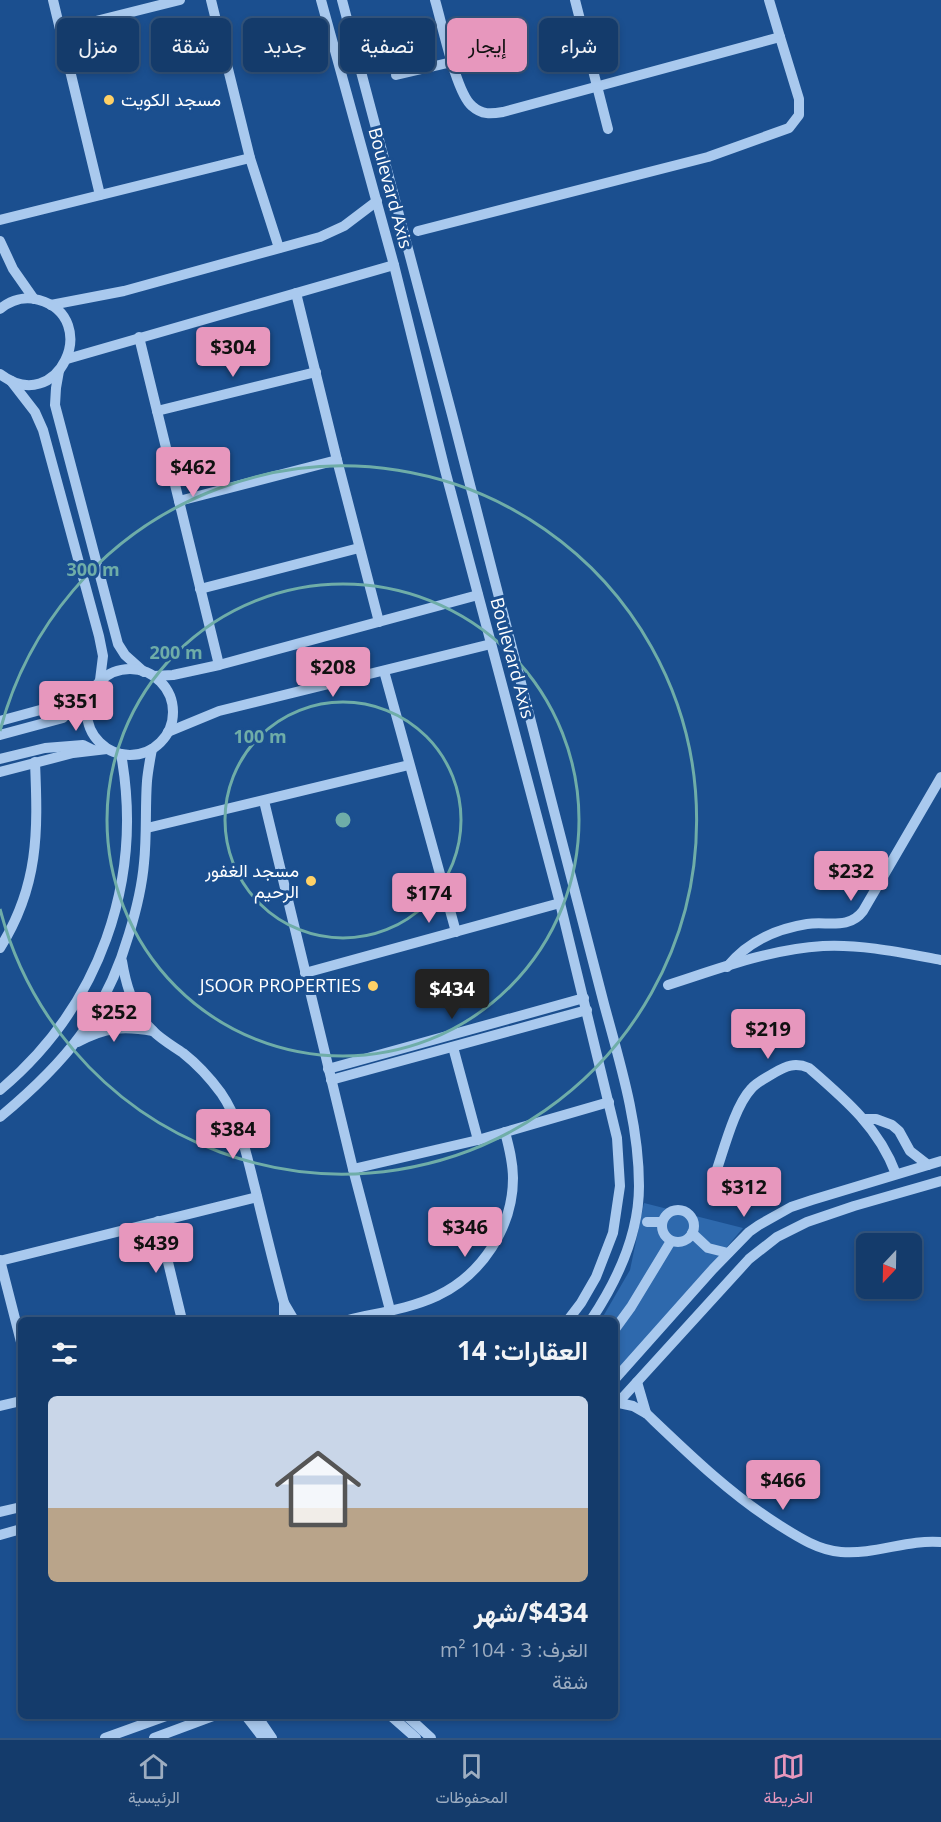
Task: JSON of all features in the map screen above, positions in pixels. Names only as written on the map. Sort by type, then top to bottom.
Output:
[{"type":"street","points":[[52,0],[57,19]]},
{"type":"street","points":[[108,18],[180,0]]},
{"type":"street","points":[[211,0],[250,158],[279,248]]},
{"type":"street","name":"Boulevard Axis","points":[[321,0],[394,265],[478,595],[560,903],[617,1138],[620,1162],[617,1217],[599,1270],[581,1303],[570,1317]]},
{"type":"street","name":"Boulevard Axis","points":[[342,0],[464,459],[633,1124],[638,1158],[639,1189],[633,1228],[625,1255],[610,1289],[593,1317]]},
{"type":"street","points":[[435,0],[447,44]]},
{"type":"street","points":[[575,0],[608,129]]},
{"type":"street","points":[[418,231],[708,157],[789,128],[799,115],[800,99],[768,0]]},
{"type":"street","points":[[455,72],[467,102],[480,112],[489,114],[780,37]]},
{"type":"street","points":[[396,75],[447,63]]},
{"type":"street","points":[[70,72],[100,195]]},
{"type":"street","points":[[0,220],[250,158]]},
{"type":"street","points":[[51,305],[124,291],[320,237],[355,218],[377,201]]},
{"type":"street","points":[[0,241],[13,269],[34,299]]},
{"type":"street","points":[[67,359],[394,265]]},
{"type":"street","points":[[296,293],[379,622]]},
{"type":"street","points":[[0,309],[12,301],[23,299],[34,299],[51,305],[67,324],[70,335],[67,359],[51,378],[41,382],[21,384],[3,376]]},
{"type":"street","points":[[139,337],[219,665]]},
{"type":"street","points":[[59,371],[56,405],[118,644],[125,656],[149,674],[166,689],[172,706],[173,715],[168,732],[164,739],[152,749],[137,755],[121,754],[107,749],[90,729],[86,711],[90,694],[106,675],[121,669],[129,669],[149,674],[173,675],[219,665],[478,595]]},
{"type":"street","points":[[157,411],[316,372]]},
{"type":"street","points":[[3,376],[35,412],[43,430],[99,636],[103,656],[100,680]]},
{"type":"street","points":[[179,501],[337,460]]},
{"type":"street","points":[[200,589],[359,548]]},
{"type":"street","points":[[168,732],[219,711],[492,644]]},
{"type":"street","points":[[384,671],[456,932]]},
{"type":"street","points":[[0,721],[77,700],[90,694]]},
{"type":"street","points":[[0,735],[63,718],[77,700]]},
{"type":"street","points":[[0,759],[45,748],[83,745],[94,750]]},
{"type":"street","points":[[0,772],[35,762],[107,749]]},
{"type":"street","points":[[0,1117],[47,1076],[74,1044],[92,1020],[110,989],[122,961],[141,888],[147,828],[147,780],[152,749]]},
{"type":"street","points":[[0,1090],[31,1062],[63,1023],[89,981],[108,935],[121,887],[126,838],[126,792],[121,754]]},
{"type":"street","points":[[0,948],[22,902],[33,861],[37,819],[35,762]]},
{"type":"street","points":[[147,828],[409,765]]},
{"type":"street","points":[[728,967],[746,948],[771,933],[813,923],[845,923],[857,918],[941,777]]},
{"type":"street","points":[[264,801],[352,1169],[390,1310]]},
{"type":"street","points":[[305,973],[560,903]]},
{"type":"street","points":[[668,985],[777,952],[825,946],[865,948],[941,960]]},
{"type":"street","points":[[122,961],[131,998],[140,1014],[153,1031],[204,1071],[221,1093],[237,1126],[284,1303],[284,1317]]},
{"type":"street","points":[[328,1069],[584,998]]},
{"type":"street","points":[[331,1080],[587,1010]]},
{"type":"street","points":[[74,1044],[110,1029],[130,1027],[153,1031]]},
{"type":"street","points":[[453,1047],[478,1140]]},
{"type":"street","points":[[716,1172],[745,1096],[759,1083],[786,1066],[794,1064],[809,1068],[863,1119],[882,1142],[896,1174]]},
{"type":"street","points":[[352,1169],[478,1140],[609,1102]]},
{"type":"street","points":[[863,1119],[883,1120],[892,1125],[899,1131],[910,1151],[928,1165]]},
{"type":"street","points":[[361,1317],[416,1304],[448,1290],[474,1270],[495,1244],[505,1223],[511,1200],[513,1178],[511,1155],[505,1132]]},
{"type":"street","points":[[618,1376],[713,1269],[759,1225],[791,1207],[941,1161]]},
{"type":"street","points":[[618,1403],[749,1259],[777,1237],[807,1222],[941,1181]]},
{"type":"street","points":[[18,1330],[0,1260],[257,1197]]},
{"type":"street","points":[[673,1210],[684,1210],[694,1223],[692,1233],[680,1242],[671,1241],[663,1233],[662,1222],[673,1210]]},
{"type":"street","points":[[158,1221],[181,1317]]},
{"type":"street","points":[[647,1222],[662,1222]]},
{"type":"street","points":[[692,1233],[708,1248],[728,1253]]},
{"type":"street","points":[[618,1325],[671,1241]]},
{"type":"street","points":[[708,1248],[713,1269]]},
{"type":"street","points":[[284,1303],[292,1317]]},
{"type":"street","points":[[637,1382],[646,1414]]},
{"type":"street","points":[[0,1406],[18,1402]]},
{"type":"street","points":[[618,1404],[633,1406],[646,1414],[722,1485],[771,1520],[819,1547],[841,1552],[941,1542]]},
{"type":"street","points":[[0,1512],[18,1508]]},
{"type":"street","points":[[0,1534],[18,1530]]},
{"type":"street","points":[[132,1719],[136,1727]]},
{"type":"street","points":[[105,1738],[158,1719]]},
{"type":"street","points":[[248,1719],[263,1738]]},
{"type":"street","points":[[259,1719],[272,1738]]},
{"type":"street","points":[[394,1719],[416,1738]]},
{"type":"street","points":[[410,1719],[431,1738]]},
{"type":"street","points":[[154,1738],[192,1720]]},
{"type":"shaded area","points":[[644,1203],[743,1228],[641,1348],[618,1368],[618,1317],[603,1317],[630,1270]]},
{"type":"place","name":"مسجد الكويت","points":[[109,100]]},
{"type":"place","name":"مسجد الغفور الرحيم","points":[[311,881]]},
{"type":"place","name":"JSOOR PROPERTIES","points":[[373,986]]}]
